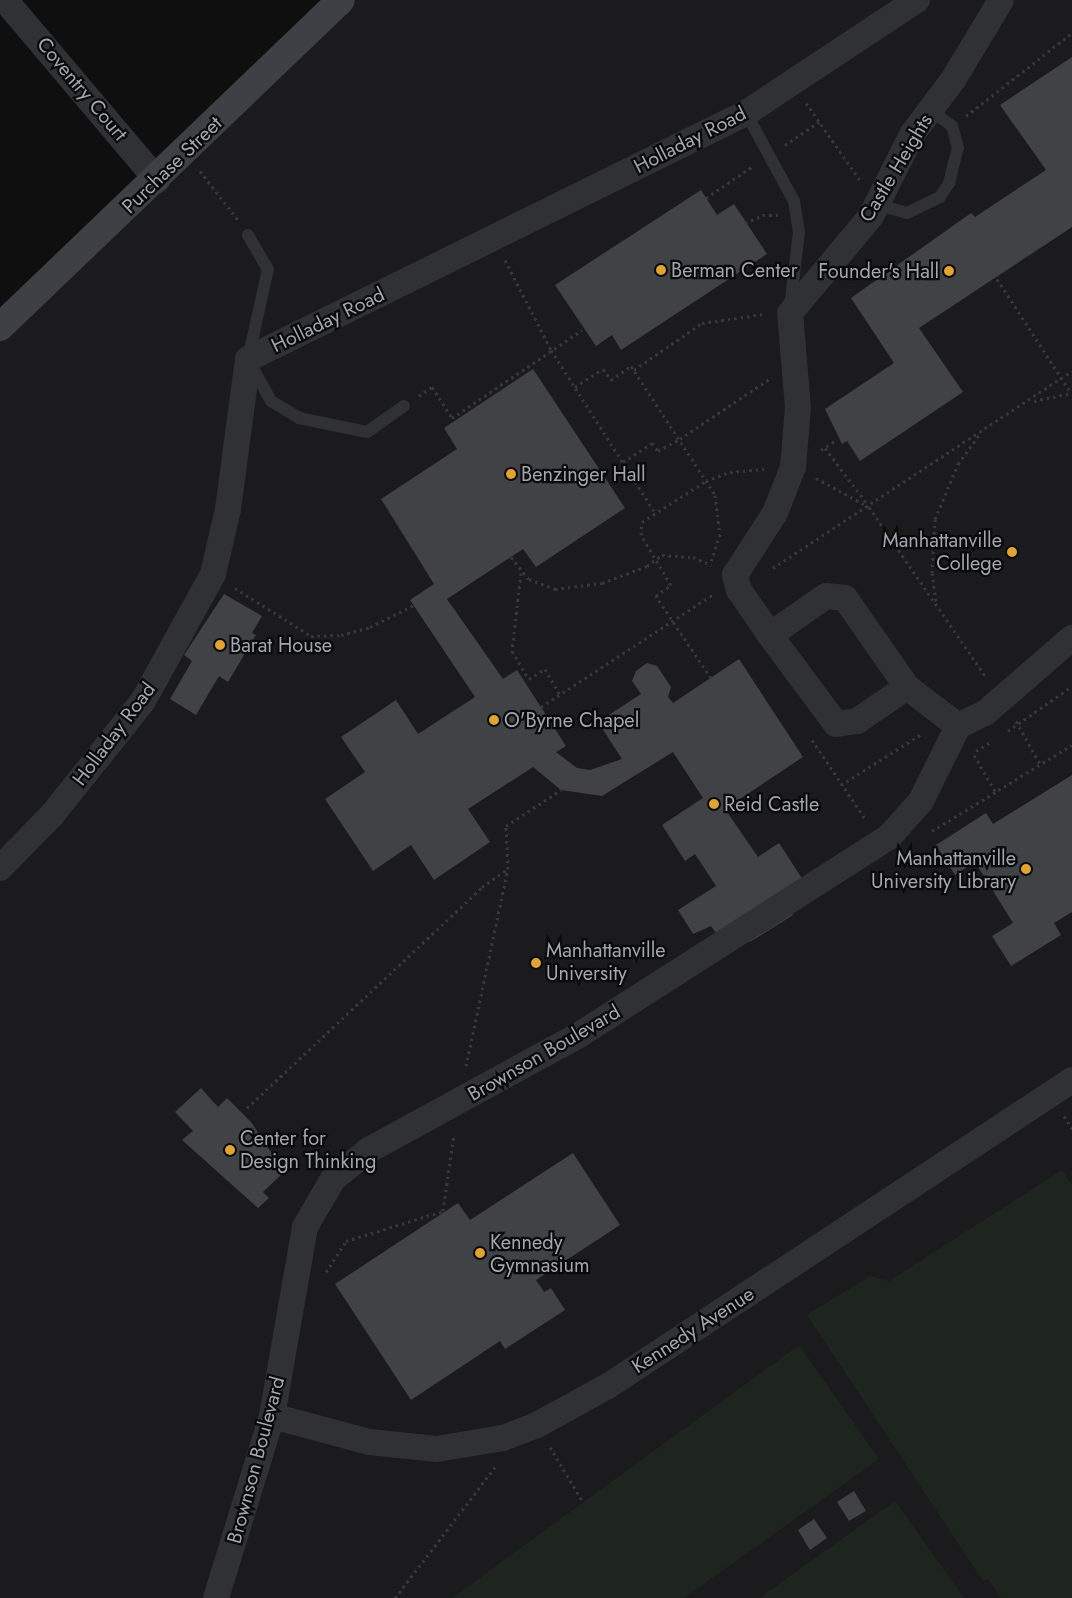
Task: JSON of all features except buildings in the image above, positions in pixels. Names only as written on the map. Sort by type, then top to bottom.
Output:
[{"type":"main road","name":"Purchase Street","points":[[0,327],[185,154],[341,0]]},
{"type":"street","name":"Coventry Court","points":[[5,0],[157,180]]},
{"type":"street","name":"Holladay Road","points":[[0,868],[52,815],[143,701],[213,574],[228,509],[248,360],[746,113],[917,0]]},
{"type":"street","name":"Castle Heights","points":[[790,313],[878,205],[913,133],[1001,0]]},
{"type":"street","points":[[790,313],[798,408],[793,467],[767,527],[738,566],[735,575],[739,590],[836,724],[857,721],[907,687]]},
{"type":"street","points":[[770,635],[826,596],[836,594],[854,605],[907,687],[953,733],[1002,699],[1072,638]]},
{"type":"street","name":"Brownson Boulevard","points":[[216,1598],[272,1416],[305,1227],[333,1179],[369,1150],[580,1035],[889,836],[921,801],[953,733]]},
{"type":"street","name":"Kennedy Avenue","points":[[272,1416],[370,1442],[437,1449],[503,1438],[537,1425],[600,1391],[1072,1080]]},
{"type":"lane","points":[[878,205],[907,213],[940,197],[956,161],[952,126],[930,110]]},
{"type":"lane","points":[[746,113],[794,201],[799,232],[790,313]]},
{"type":"lane","points":[[248,235],[268,269],[248,360],[271,401],[299,418],[367,432],[404,406]]},
{"type":"path","points":[[952,126],[1072,33]]},
{"type":"path","points":[[791,83],[878,205]]},
{"type":"path","points":[[185,154],[248,235]]},
{"type":"path","points":[[745,224],[763,215],[796,214]]},
{"type":"path","points":[[494,237],[551,350],[654,511]]},
{"type":"path","points":[[997,279],[1071,393],[1030,402]]},
{"type":"path","points":[[634,370],[702,323],[790,313]]},
{"type":"path","points":[[404,406],[432,387],[452,418],[582,330]]},
{"type":"path","points":[[623,462],[652,443],[658,451],[680,439],[795,362]]},
{"type":"path","points":[[511,557],[521,573],[545,587],[568,589],[628,574],[655,560],[670,556],[709,564],[720,521],[715,495],[631,366],[611,380],[603,369],[576,387]]},
{"type":"path","points":[[541,707],[714,594],[721,601],[739,590],[869,507],[982,430],[1030,402],[1072,371]]},
{"type":"path","points":[[937,603],[932,573],[935,519],[958,464],[982,430]]},
{"type":"path","points":[[825,448],[937,603],[1019,724],[1040,764]]},
{"type":"path","points":[[711,678],[656,596],[671,585],[641,535],[642,522],[654,511],[706,481],[730,472],[793,467],[869,507]]},
{"type":"path","points":[[521,573],[512,651],[529,679],[545,669],[560,695]]},
{"type":"path","points":[[213,574],[311,636],[342,635],[370,627],[414,605]]},
{"type":"path","points":[[1003,734],[1072,686]]},
{"type":"path","points":[[841,785],[920,733],[953,733],[973,754],[995,792]]},
{"type":"path","points":[[809,734],[841,785],[872,828],[908,846],[1072,745]]},
{"type":"path","points":[[973,754],[996,739]]},
{"type":"path","points":[[247,1108],[482,887],[508,869],[506,826],[562,790]]},
{"type":"path","points":[[537,1425],[583,1502]]},
{"type":"path","points":[[395,1598],[507,1451],[503,1438]]},
{"type":"shaded area","name":"Manhattanville University","points":[[341,0],[1072,0],[1072,1598],[0,1598],[0,327]]},
{"type":"shaded area","points":[[1062,1170],[1072,1185],[1072,1598],[1001,1598],[988,1579],[983,1581],[807,1315],[870,1276],[889,1281]]},
{"type":"shaded area","points":[[799,1345],[879,1459],[684,1598],[452,1598]]},
{"type":"shaded area","points":[[895,1501],[964,1598],[759,1598]]},
{"type":"place","name":"Berman Center","points":[[661,270]]},
{"type":"place","name":"Founder's Hall","points":[[949,271]]},
{"type":"place","name":"Benzinger Hall","points":[[511,474]]},
{"type":"place","name":"Manhattanville College","points":[[1012,552]]},
{"type":"place","name":"Barat House","points":[[220,645]]},
{"type":"place","name":"O'Byrne Chapel","points":[[494,720]]},
{"type":"place","name":"Reid Castle","points":[[714,804]]},
{"type":"place","name":"Manhattanville University Library","points":[[1026,869]]},
{"type":"place","name":"Manhattanville University","points":[[536,963]]},
{"type":"place","name":"Center for Design Thinking","points":[[230,1150]]},
{"type":"place","name":"Kennedy Gymnasium","points":[[480,1253]]}]
